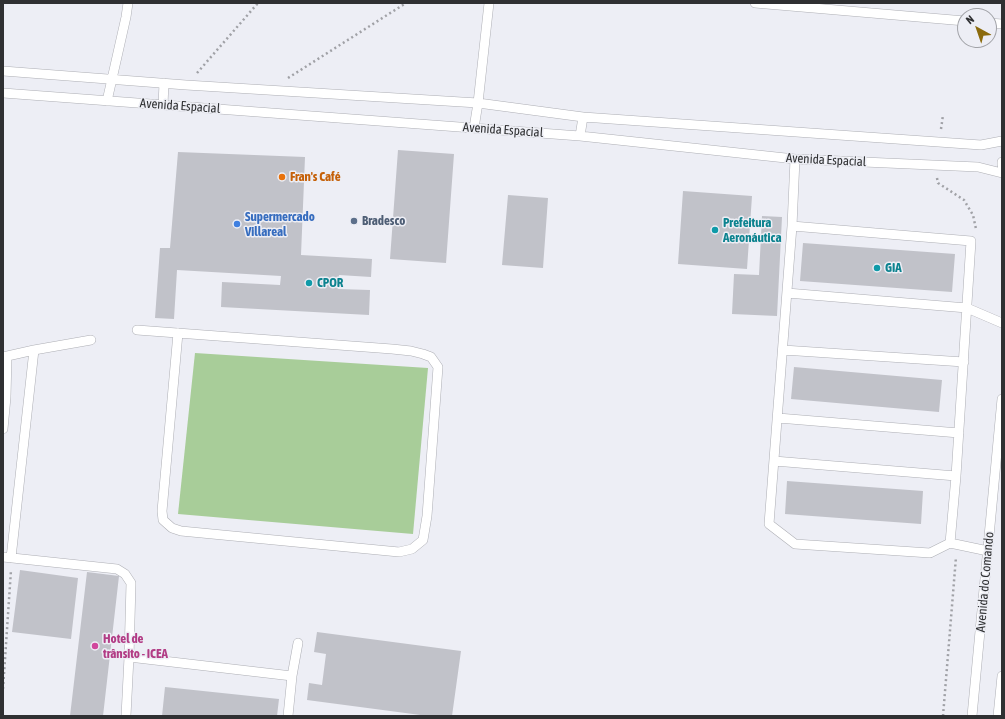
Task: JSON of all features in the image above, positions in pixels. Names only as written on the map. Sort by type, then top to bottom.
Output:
[{"type":"lane","points":[[107,101],[128,3]]},
{"type":"lane","points":[[474,128],[489,3]]},
{"type":"lane","points":[[755,3],[957,20]]},
{"type":"lane","name":"Avenida Espacial","points":[[3,71],[269,91],[478,103],[583,117],[981,145],[1002,141]]},
{"type":"lane","points":[[163,105],[164,83]]},
{"type":"lane","name":"Avenida Espacial","points":[[3,93],[580,136],[796,159],[978,167],[1002,173]]},
{"type":"lane","points":[[580,136],[583,117]]},
{"type":"lane","points":[[796,159],[769,524],[795,544],[930,553],[950,543],[988,551]]},
{"type":"lane","points":[[792,226],[972,241],[950,543]]},
{"type":"lane","points":[[787,293],[967,308],[1002,323]]},
{"type":"lane","points":[[137,330],[178,333],[392,349],[411,351],[431,357],[438,367],[427,516],[423,540],[412,549],[398,552],[180,532],[172,528],[163,520],[162,510],[178,333]]},
{"type":"lane","points":[[3,429],[6,398],[5,356],[91,340]]},
{"type":"lane","points":[[34,350],[7,558],[117,569],[125,574],[131,583],[126,716]]},
{"type":"lane","points":[[783,350],[964,362]]},
{"type":"lane","name":"Avenida do Comando","points":[[972,716],[1002,399]]},
{"type":"lane","points":[[778,418],[959,433]]},
{"type":"lane","points":[[774,461],[956,476]]},
{"type":"lane","points":[[288,716],[292,676],[298,643]]},
{"type":"lane","points":[[129,657],[292,676]]},
{"type":"lane","points":[[998,716],[1002,676]]},
{"type":"path","points":[[186,85],[258,3]]},
{"type":"path","points":[[269,91],[406,3]]},
{"type":"path","points":[[3,689],[7,558]]},
{"type":"green space","points":[[195,353],[428,368],[413,534],[178,514]]},
{"type":"building","points":[[398,150],[454,154],[446,263],[390,259]]},
{"type":"building","points":[[178,152],[305,157],[301,255],[372,259],[371,277],[339,275],[338,289],[370,290],[369,315],[221,307],[222,282],[280,285],[281,276],[177,270],[174,319],[155,318],[160,248],[170,248]]},
{"type":"building","name":"Prefeitura Aeronáutica","points":[[683,191],[752,196],[747,269],[678,264]]},
{"type":"building","points":[[508,195],[548,198],[543,268],[502,265]]},
{"type":"building","name":"Prefeitura Aeronáutica","points":[[762,216],[782,217],[777,316],[732,314],[734,274],[759,275]]},
{"type":"building","name":"GIA","points":[[803,243],[955,254],[952,292],[800,281]]},
{"type":"building","points":[[794,367],[942,380],[939,412],[791,399]]},
{"type":"building","points":[[787,481],[923,491],[921,524],[785,514]]},
{"type":"building","points":[[20,570],[78,578],[71,639],[12,632]]},
{"type":"building","name":"Hotel de trânsito - ICEA","points":[[87,572],[119,576],[103,716],[70,716]]},
{"type":"building","points":[[317,632],[461,651],[452,716],[428,716],[307,700],[309,683],[322,685],[326,654],[314,652]]},
{"type":"building","name":"Hotel de trânsito - ICEA","points":[[165,687],[279,699],[277,716],[162,716]]},
{"type":"place","name":"Fran's Café","points":[[282,177]]},
{"type":"place","name":"Bradesco","points":[[354,221]]},
{"type":"place","name":"Supermercado Villareal","points":[[237,224]]},
{"type":"place","name":"Prefeitura Aeronáutica","points":[[715,230]]},
{"type":"place","name":"GIA","points":[[877,268]]},
{"type":"place","name":"CPOR","points":[[309,283]]},
{"type":"place","name":"Hotel de trânsito - ICEA","points":[[95,646]]}]
